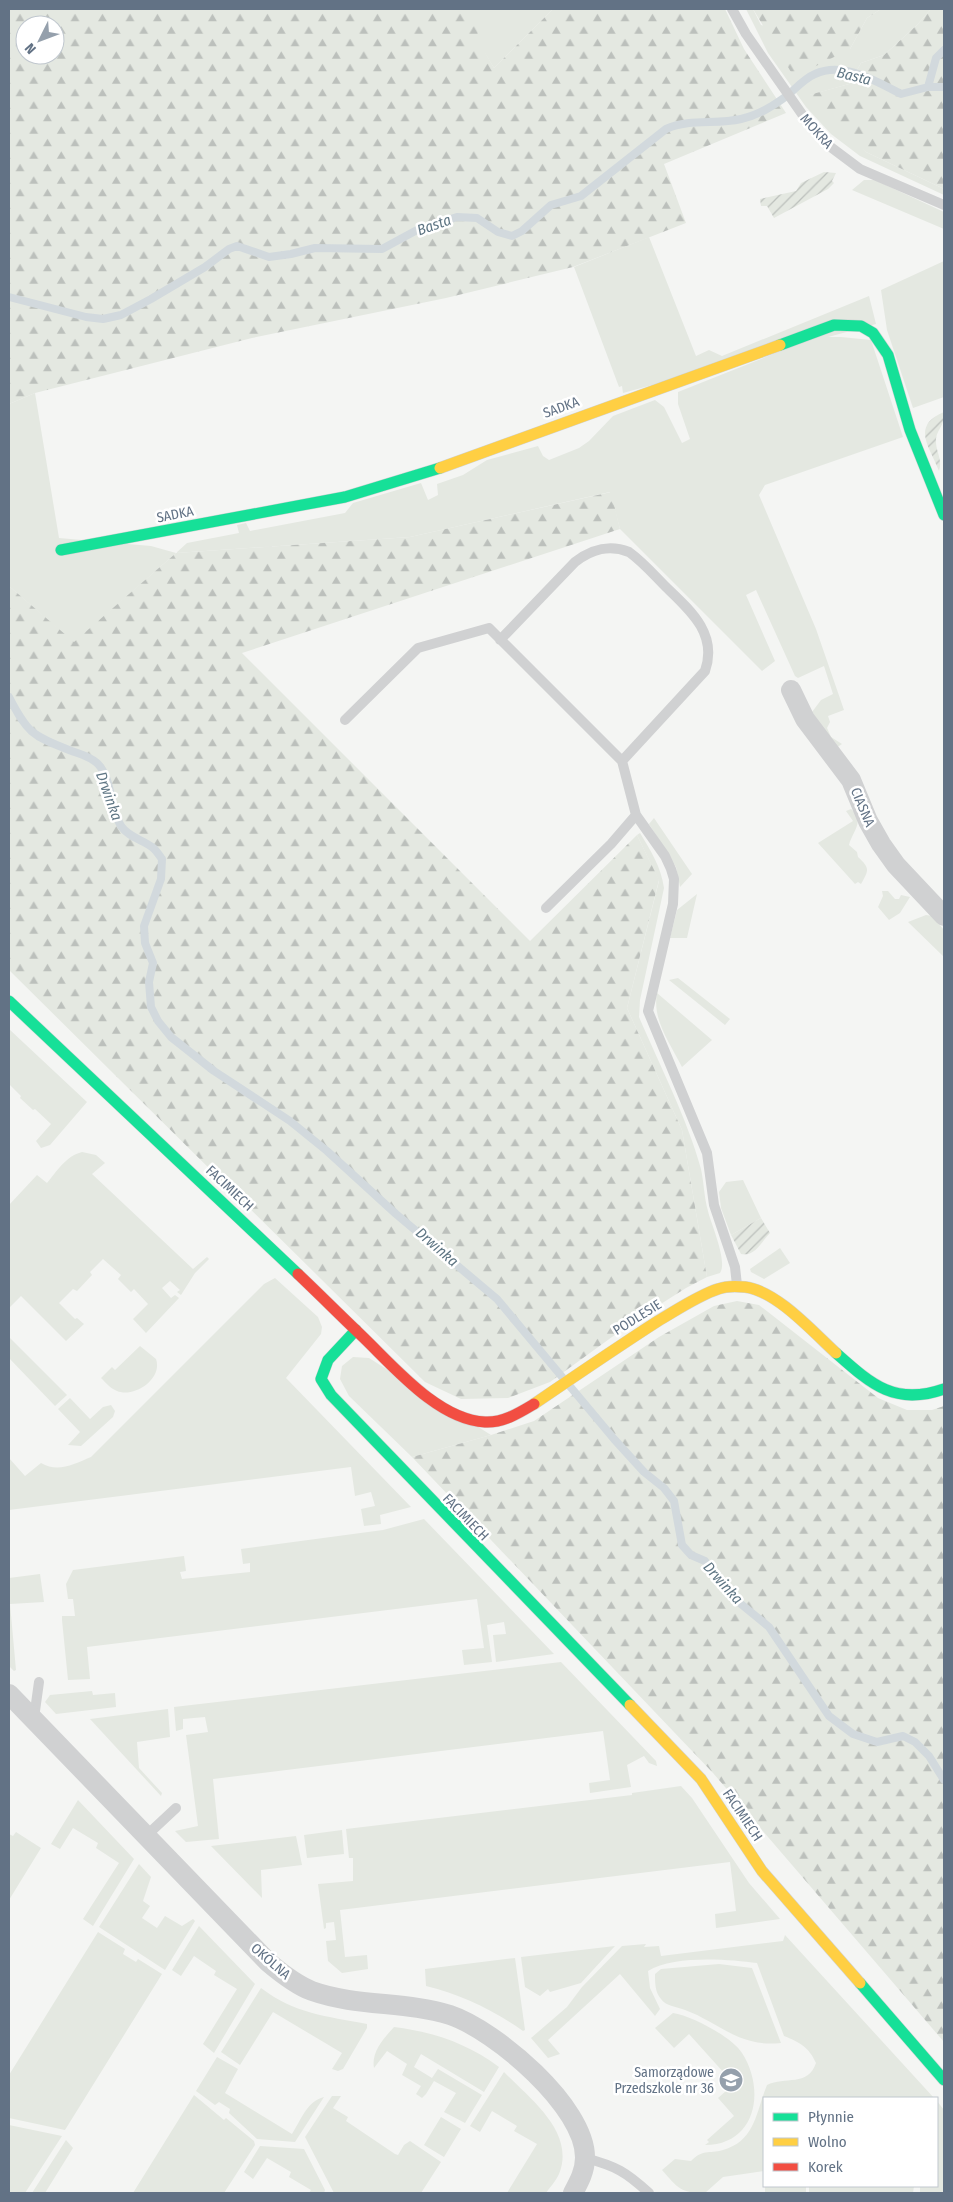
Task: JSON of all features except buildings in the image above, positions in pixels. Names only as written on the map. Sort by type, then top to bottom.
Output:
[{"type":"street","name":"SADKA","points":[[61,550],[245,517],[374,490],[421,475],[834,325],[847,323],[860,325],[871,330],[881,340],[888,355],[919,454],[944,515]]},
{"type":"street","name":"CIASNA","points":[[791,690],[806,719],[852,780],[868,821],[881,844],[896,865],[944,916]]},
{"type":"street","name":"FACIMIECH","points":[[9,1001],[356,1330],[328,1360],[322,1379],[331,1395],[701,1780],[762,1871],[944,2080]]},
{"type":"street","name":"PODLESIE","points":[[356,1330],[409,1382],[431,1400],[449,1411],[468,1419],[485,1422],[499,1421],[511,1417],[542,1398],[606,1354],[697,1298],[713,1290],[737,1285]]},
{"type":"street","points":[[737,1285],[749,1287],[771,1298],[862,1375],[884,1390],[900,1396],[914,1396],[930,1394],[944,1389]]},
{"type":"street","name":"OKÓLNA","points":[[9,1694],[268,1962],[286,1977],[311,1990],[339,1998],[427,2009],[452,2016],[488,2034],[525,2063],[557,2097],[575,2121],[582,2137],[585,2158],[582,2177],[573,2193]]},
{"type":"lane","name":"MOKRA","points":[[732,9],[746,34],[811,127],[828,145],[860,169],[944,205]]},
{"type":"lane","points":[[500,640],[575,562],[601,548],[622,549],[629,552],[688,608],[700,624],[708,642],[710,652],[705,671],[622,761]]},
{"type":"lane","points":[[345,720],[418,648],[489,628],[622,761],[636,815],[665,856],[674,879],[673,904],[648,1011],[707,1153],[714,1205],[735,1267],[737,1285]]},
{"type":"lane","points":[[546,908],[611,844],[636,815]]},
{"type":"lane","points":[[34,1718],[39,1682]]},
{"type":"lane","points":[[146,1836],[176,1808]]},
{"type":"lane","points":[[585,2158],[613,2166],[630,2176],[649,2193]]},
{"type":"green space","points":[[9,9],[477,9],[478,40],[494,68],[553,9],[725,9],[744,49],[786,113],[664,164],[686,223],[573,267],[446,298],[252,338],[35,393],[9,404]]},
{"type":"green space","points":[[477,9],[553,9],[494,68],[477,40]]},
{"type":"green space","points":[[746,9],[753,9],[761,25],[850,49],[867,18],[881,9],[931,9],[917,25],[884,55],[861,63],[849,84],[810,95],[866,152],[944,189],[944,195],[860,156],[831,134],[806,107],[768,53]]},
{"type":"green space","points":[[753,9],[881,9],[867,18],[850,49],[794,77]]},
{"type":"green space","points":[[931,9],[944,9],[944,189],[866,152],[824,118],[809,95],[849,84],[861,63],[884,55],[917,25]]},
{"type":"green space","points":[[824,172],[836,173],[832,181],[834,183],[828,189],[774,218],[767,206],[761,206],[760,199],[796,191],[801,183]]},
{"type":"green space","points":[[864,180],[875,180],[944,212],[944,229],[852,190]]},
{"type":"green space","points":[[649,237],[696,356],[709,350],[722,356],[869,296],[876,324],[623,393],[622,386],[619,387],[574,267]]},
{"type":"green space","points":[[944,261],[944,397],[913,408],[887,330],[881,290]]},
{"type":"green space","points":[[821,335],[871,340],[903,437],[765,485],[759,495],[816,629],[844,710],[828,716],[830,722],[827,728],[831,737],[842,744],[836,748],[812,712],[821,700],[833,694],[824,666],[798,678],[795,676],[756,590],[746,595],[775,661],[762,671],[620,529],[610,492],[410,537],[176,553],[187,543],[239,533],[237,525],[246,523],[250,531],[345,513],[353,503],[421,483],[428,500],[438,495],[437,484],[463,475],[487,460],[538,446],[543,456],[549,460],[579,448],[589,441],[613,416],[655,400],[664,407],[682,443],[690,439],[678,404],[678,392]]},
{"type":"green space","points":[[35,393],[59,538],[151,546],[176,553],[74,643],[9,586],[9,404]]},
{"type":"green space","points":[[944,412],[943,421],[936,439],[940,463],[939,471],[927,445],[925,430],[934,418]]},
{"type":"green space","points":[[611,492],[620,529],[242,653],[530,941],[637,835],[659,880],[627,1008],[682,1130],[707,1277],[634,1321],[550,1382],[508,1398],[461,1399],[425,1382],[9,970],[9,586],[74,642],[176,553],[410,537]]},
{"type":"green space","points":[[851,809],[855,813],[858,822],[849,845],[857,852],[858,857],[867,869],[861,884],[858,882],[855,884],[818,843],[853,821],[846,811]]},
{"type":"green space","points":[[654,818],[692,874],[680,887],[676,867],[649,824]]},
{"type":"green space","points":[[640,833],[658,866],[664,888],[640,1000],[639,1017],[681,1111],[701,1169],[707,1206],[722,1260],[720,1273],[707,1277],[682,1130],[627,1008],[659,881],[637,835]]},
{"type":"green space","points":[[882,891],[888,891],[895,899],[899,899],[901,895],[910,897],[900,913],[889,920],[878,907],[883,896]]},
{"type":"green space","points":[[697,894],[687,938],[670,938],[677,910]]},
{"type":"green space","points":[[926,915],[932,916],[944,930],[944,957],[908,922]]},
{"type":"green space","points":[[678,978],[730,1019],[725,1025],[669,980]]},
{"type":"green space","points":[[657,993],[712,1040],[682,1067],[663,1031],[657,1013]]},
{"type":"green space","points":[[9,1029],[87,1102],[50,1145],[41,1148],[36,1141],[51,1124],[20,1098],[21,1096],[9,1084]]},
{"type":"green space","points":[[82,1152],[96,1155],[105,1163],[92,1174],[193,1269],[207,1257],[209,1259],[195,1273],[181,1295],[177,1292],[180,1290],[170,1281],[162,1288],[171,1298],[175,1295],[179,1298],[146,1333],[133,1319],[148,1304],[134,1289],[131,1292],[118,1279],[121,1275],[103,1259],[90,1272],[92,1275],[77,1291],[73,1289],[59,1303],[75,1319],[77,1318],[84,1324],[66,1341],[21,1296],[9,1308],[9,1205],[37,1175],[47,1183],[67,1160]]},
{"type":"green space","points":[[743,1180],[761,1218],[731,1235],[721,1208],[719,1192],[726,1182]]},
{"type":"green space","points":[[761,1218],[770,1233],[754,1251],[741,1254],[731,1235]]},
{"type":"green space","points":[[780,1248],[790,1263],[764,1279],[751,1272],[750,1269]]},
{"type":"green space","points":[[275,1278],[318,1317],[322,1327],[321,1334],[286,1378],[411,1507],[380,1515],[381,1524],[364,1526],[361,1509],[375,1506],[371,1492],[355,1496],[351,1467],[9,1510],[9,1458],[25,1476],[41,1463],[47,1466],[60,1467],[72,1465],[91,1457],[264,1284]]},
{"type":"green space","points":[[737,1301],[759,1305],[878,1398],[907,1410],[932,1410],[944,1406],[944,2042],[713,1773],[412,1457],[534,1421],[659,1337],[714,1306]]},
{"type":"green space","points":[[9,1337],[67,1395],[55,1406],[9,1358]]},
{"type":"green space","points":[[140,1346],[156,1359],[155,1373],[146,1385],[139,1389],[131,1392],[117,1391],[101,1378],[112,1367],[115,1370]]},
{"type":"green space","points":[[353,1357],[369,1358],[491,1435],[412,1457],[349,1396],[340,1379],[342,1366]]},
{"type":"green space","points":[[70,1398],[90,1419],[103,1407],[111,1405],[115,1411],[113,1417],[81,1446],[68,1445],[80,1432],[58,1409]]},
{"type":"green space","points":[[424,1519],[554,1654],[496,1662],[493,1635],[506,1634],[504,1622],[487,1625],[492,1662],[464,1665],[462,1650],[484,1648],[477,1599],[87,1647],[90,1679],[68,1680],[62,1616],[75,1616],[73,1599],[68,1599],[66,1584],[73,1570],[184,1556],[186,1571],[180,1572],[182,1579],[250,1572],[250,1563],[243,1564],[241,1549],[383,1530]]},
{"type":"green space","points":[[40,1574],[44,1602],[10,1604],[16,1670],[14,1671],[9,1666],[9,1578]]},
{"type":"green space","points":[[561,1662],[656,1761],[657,1766],[649,1763],[644,1756],[627,1765],[631,1787],[590,1793],[589,1783],[610,1780],[603,1731],[213,1779],[219,1839],[186,1842],[175,1831],[198,1826],[186,1735],[208,1732],[205,1717],[183,1719],[183,1729],[176,1731],[174,1707]]},
{"type":"green space","points":[[92,1691],[93,1695],[115,1693],[116,1707],[56,1714],[45,1702],[50,1695]]},
{"type":"green space","points":[[168,1709],[170,1737],[137,1742],[139,1768],[162,1793],[161,1796],[90,1719]]},
{"type":"green space","points":[[681,1786],[692,1798],[749,1883],[780,1919],[716,1928],[715,1914],[736,1911],[730,1862],[340,1910],[345,1957],[367,1955],[368,1969],[342,1973],[328,1961],[326,1941],[336,1940],[334,1922],[326,1923],[326,1928],[324,1929],[318,1884],[353,1881],[353,1858],[349,1858],[346,1829],[632,1795],[632,1793]]},
{"type":"green space","points":[[78,1800],[134,1859],[93,1926],[83,1919],[119,1863],[96,1848],[98,1843],[73,1828],[60,1849],[51,1844]]},
{"type":"green space","points":[[342,1830],[344,1854],[307,1858],[304,1835]]},
{"type":"green space","points":[[16,1832],[41,1848],[9,1900],[9,1834],[13,1836]]},
{"type":"green space","points":[[296,1836],[302,1865],[261,1870],[262,1898],[211,1846]]},
{"type":"green space","points":[[139,1864],[151,1877],[143,1901],[150,1906],[142,1918],[157,1928],[165,1916],[182,1926],[193,1919],[195,1921],[165,1970],[99,1927]]},
{"type":"green space","points":[[199,1926],[255,1984],[214,2053],[203,2044],[237,1989],[214,1975],[216,1971],[194,1956],[181,1976],[172,1970]]},
{"type":"green space","points":[[98,1932],[125,1949],[123,1954],[136,1962],[138,1959],[162,1974],[65,2130],[9,2118],[9,2075]]},
{"type":"green space","points":[[785,1935],[933,2097],[763,2097],[767,2085],[774,2082],[802,2078],[808,2075],[816,2063],[803,2046],[784,2036],[757,1963],[731,1960],[686,1960],[672,1962],[648,1971],[650,1988],[660,2009],[655,2016],[620,1974],[548,2040],[560,2054],[548,2058],[531,2038],[567,2007],[582,1987],[622,1946],[646,1944],[644,1947],[659,1946],[661,1956],[783,1941]]},
{"type":"green space","points":[[615,1946],[581,1983],[550,1992],[548,1989],[540,1996],[525,1987],[521,1957]]},
{"type":"green space","points":[[515,1958],[525,2030],[523,2031],[477,2004],[426,1986],[425,1969]]},
{"type":"green space","points":[[719,1964],[752,1968],[781,2043],[762,2043],[742,2038],[693,2013],[665,2003],[659,1996],[655,1984],[655,1974],[661,1969]]},
{"type":"green space","points":[[261,1988],[274,1997],[299,2009],[367,2024],[367,2028],[343,2069],[338,2071],[332,2069],[342,2053],[273,2012],[240,2065],[221,2052]]},
{"type":"green space","points":[[673,2013],[701,2023],[730,2040],[742,2053],[749,2068],[754,2083],[752,2113],[745,2126],[736,2136],[722,2143],[705,2145],[709,2142],[707,2140],[734,2116],[718,2098],[734,2084],[689,2034],[674,2048],[655,2028]]},
{"type":"green space","points":[[394,2027],[422,2032],[449,2040],[475,2051],[499,2067],[484,2092],[421,2054],[414,2067],[432,2078],[438,2069],[482,2095],[465,2123],[444,2112],[456,2093],[434,2081],[422,2098],[416,2094],[421,2086],[402,2075],[407,2064],[387,2051],[374,2068],[376,2051]]},
{"type":"green space","points":[[217,2057],[238,2069],[225,2093],[292,2134],[313,2102],[324,2097],[295,2142],[257,2139],[229,2113],[230,2109],[219,2102],[215,2105],[196,2091]]},
{"type":"green space","points":[[504,2072],[547,2117],[556,2130],[561,2144],[563,2159],[559,2174],[546,2193],[507,2193],[537,2144],[514,2131],[517,2126],[492,2111],[480,2132],[470,2126]]},
{"type":"green space","points":[[194,2095],[224,2120],[226,2118],[254,2141],[255,2145],[224,2193],[133,2193]]},
{"type":"green space","points":[[332,2096],[341,2096],[333,2108],[348,2117],[346,2121],[395,2154],[398,2155],[404,2145],[410,2141],[441,2162],[421,2193],[334,2193],[305,2137]]},
{"type":"green space","points":[[763,2097],[763,2171],[723,2177],[705,2193],[690,2192],[680,2188],[662,2170],[675,2159],[691,2161],[702,2153],[723,2150],[734,2146],[749,2132]]},
{"type":"green space","points":[[938,2102],[944,2110],[944,2193],[920,2193],[920,2187],[938,2187]]},
{"type":"green space","points":[[441,2117],[461,2129],[444,2157],[424,2145]]},
{"type":"green space","points":[[9,2125],[62,2136],[25,2193],[9,2193]]},
{"type":"green space","points":[[66,2140],[73,2148],[45,2193],[32,2193]]},
{"type":"green space","points":[[260,2146],[304,2149],[325,2190],[324,2193],[309,2193],[311,2190],[289,2177],[291,2172],[267,2158],[253,2179],[244,2172]]},
{"type":"green space","points":[[765,2187],[806,2187],[806,2193],[765,2193]]},
{"type":"green space","points":[[809,2187],[914,2187],[913,2193],[809,2193]]},
{"type":"waterway","points":[[928,87],[936,58],[944,50]]},
{"type":"waterway","name":"Basta","points":[[9,297],[86,317],[103,319],[121,315],[151,299],[205,267],[229,249],[237,246],[269,257],[315,248],[382,249],[417,230],[457,217],[477,218],[498,232],[512,236],[522,231],[551,205],[581,196],[666,129],[684,124],[732,121],[754,115],[777,103],[815,74],[826,71],[848,71],[859,74],[901,94],[928,87],[944,87]]},
{"type":"waterway","name":"Drwinka","points":[[9,697],[21,718],[32,731],[47,741],[97,763],[106,777],[114,810],[121,826],[128,833],[152,847],[162,859],[161,879],[144,926],[145,943],[153,963],[149,982],[151,1007],[158,1021],[171,1037],[214,1071],[290,1121],[497,1299],[614,1439],[644,1472],[664,1488],[674,1501],[682,1545],[691,1555],[705,1561],[736,1600],[769,1627],[829,1716],[853,1734],[877,1742],[903,1736],[915,1742],[929,1756],[944,1780]]},
{"type":"traffic: fast","points":[[780,345],[834,325],[861,326],[873,333],[888,355],[910,430],[944,515]]},
{"type":"traffic: fast","points":[[61,550],[345,497],[440,468]]},
{"type":"traffic: fast","points":[[9,1001],[298,1274]]},
{"type":"traffic: fast","points":[[356,1330],[328,1360],[321,1379],[331,1395],[630,1705]]},
{"type":"traffic: fast","points":[[836,1353],[873,1383],[898,1394],[927,1394],[944,1389]]},
{"type":"traffic: fast","points":[[860,1983],[944,2080]]},
{"type":"traffic: slow","points":[[440,468],[780,345]]},
{"type":"traffic: slow","points":[[534,1404],[658,1321],[702,1295],[724,1287],[745,1287],[769,1296],[806,1324],[836,1353]]},
{"type":"traffic: slow","points":[[630,1705],[701,1779],[762,1871],[860,1983]]},
{"type":"traffic: jam","points":[[298,1274],[404,1377],[435,1402],[451,1412],[468,1419],[492,1422],[511,1417],[534,1404]]},
{"type":"place","name":"Samorządowe Przedszkole nr 36","points":[[731,2080]]}]
